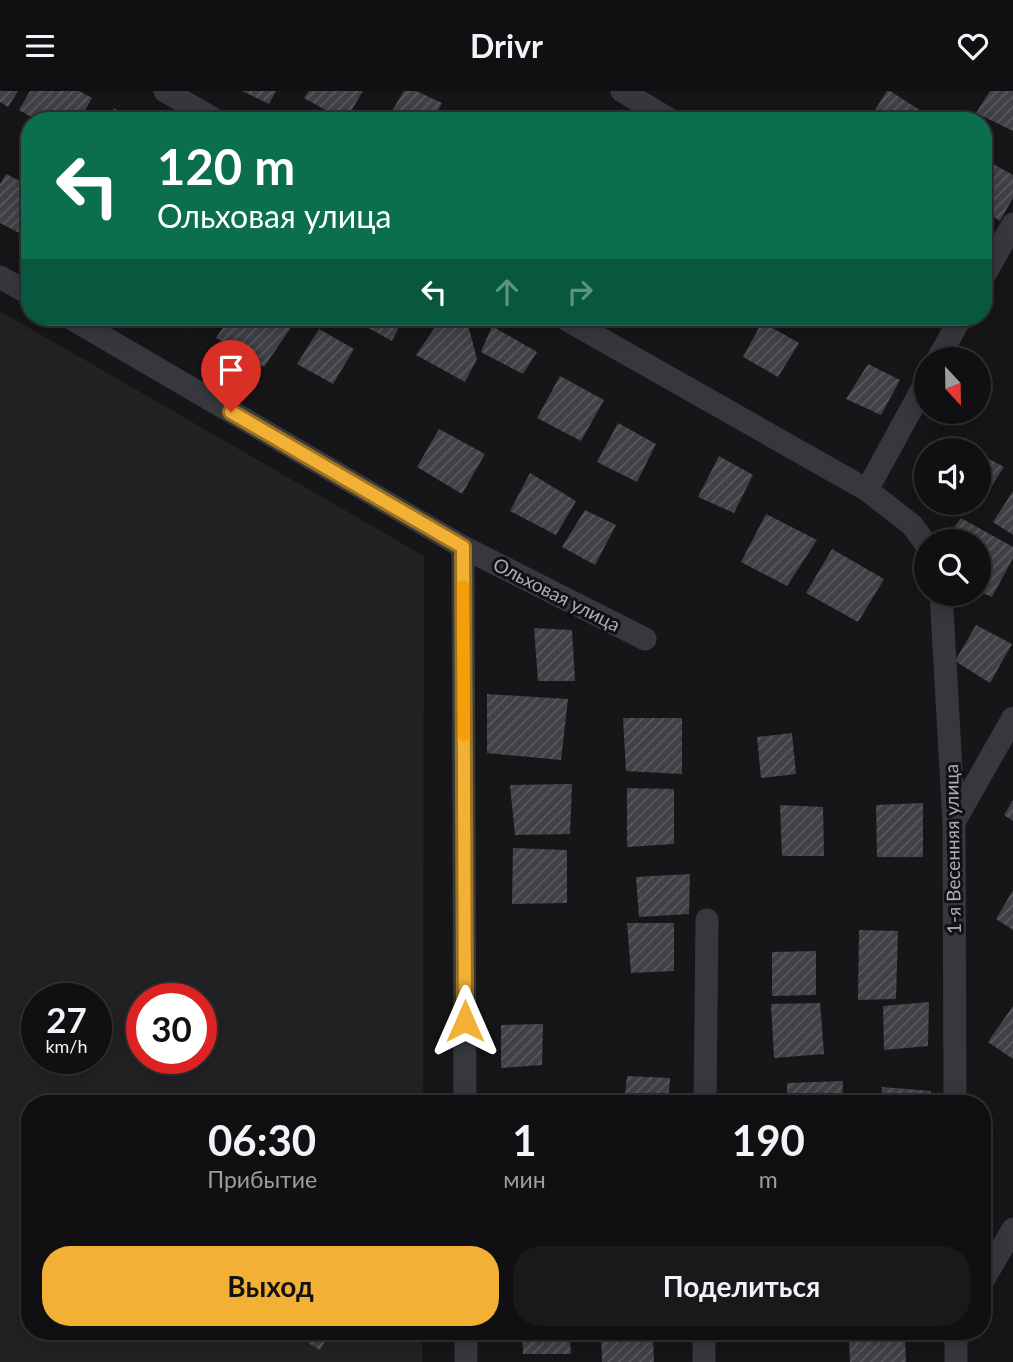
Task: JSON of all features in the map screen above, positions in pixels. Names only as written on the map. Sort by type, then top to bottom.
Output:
[{"type":"street","points":[[165,91],[201,112]]},
{"type":"street","points":[[622,91],[657,112]]},
{"type":"street","points":[[992,262],[1013,224]]},
{"type":"street","points":[[0,277],[21,289]]},
{"type":"street","name":"Ольховая улица","points":[[84,326],[463,547],[645,639]]},
{"type":"street","points":[[578,326],[867,490],[914,529]]},
{"type":"street","points":[[945,347],[956,326]]},
{"type":"street","points":[[867,490],[914,404]]},
{"type":"street","points":[[463,547],[465,1095]]},
{"type":"street","name":"1-я Весенняя улица","points":[[942,606],[954,823],[955,1095]]},
{"type":"street","points":[[954,823],[1013,717]]},
{"type":"street","points":[[705,1095],[706,920]]},
{"type":"street","points":[[991,1267],[1013,1229]]},
{"type":"street","points":[[466,1340],[466,1362]]},
{"type":"street","points":[[704,1340],[704,1362]]},
{"type":"street","points":[[956,1340],[956,1362]]},
{"type":"shaded area","points":[[0,311],[21,323],[21,326],[26,326],[424,556],[423,1095],[21,1095],[21,1340],[422,1340],[422,1362],[0,1362]]},
{"type":"building","points":[[0,91],[18,91],[8,107],[0,102]]},
{"type":"building","points":[[30,91],[79,91],[92,98],[84,112],[19,110]]},
{"type":"building","points":[[242,91],[276,91],[269,104]]},
{"type":"building","points":[[309,91],[363,91],[350,112],[329,112],[304,98]]},
{"type":"building","points":[[404,91],[416,91],[442,103],[437,112],[391,112]]},
{"type":"building","points":[[887,91],[890,91],[923,112],[874,112]]},
{"type":"building","points":[[990,91],[1013,91],[1013,131],[992,121],[992,112],[977,112]]},
{"type":"building","points":[[992,163],[1013,175],[1013,198],[1000,221],[992,216]]},
{"type":"building","points":[[6,174],[21,182],[19,233],[0,223],[0,184]]},
{"type":"building","points":[[224,326],[292,326],[264,367],[216,338]]},
{"type":"building","points":[[365,326],[400,326],[392,341]]},
{"type":"building","points":[[436,326],[468,326],[477,359],[465,382],[416,355]]},
{"type":"building","points":[[492,326],[537,352],[523,374],[481,352]]},
{"type":"building","points":[[760,326],[769,326],[799,343],[778,377],[743,357]]},
{"type":"building","points":[[319,329],[354,349],[333,384],[297,364]]},
{"type":"building","points":[[868,364],[900,380],[881,415],[846,399]]},
{"type":"building","points":[[560,376],[604,400],[581,441],[537,418]]},
{"type":"building","points":[[618,423],[656,444],[637,482],[597,462]]},
{"type":"building","points":[[439,429],[485,454],[462,494],[417,467]]},
{"type":"building","points":[[719,456],[753,475],[734,513],[698,497]]},
{"type":"building","points":[[991,460],[1004,467],[991,487]]},
{"type":"building","points":[[530,473],[576,501],[556,535],[510,511]]},
{"type":"building","points":[[1013,491],[1013,535],[993,522]]},
{"type":"building","points":[[585,510],[616,525],[595,565],[562,547]]},
{"type":"building","points":[[766,514],[817,540],[787,586],[741,562]]},
{"type":"building","points":[[961,518],[981,529],[953,529]]},
{"type":"building","points":[[991,535],[1013,547],[1013,558],[992,597]]},
{"type":"building","points":[[832,549],[884,579],[858,622],[806,593]]},
{"type":"building","points":[[976,625],[1012,644],[990,683],[955,661]]},
{"type":"building","points":[[534,628],[572,630],[575,681],[538,681]]},
{"type":"building","points":[[487,694],[568,699],[561,760],[487,753]]},
{"type":"building","points":[[623,718],[682,718],[682,774],[626,771]]},
{"type":"building","points":[[792,733],[796,774],[761,778],[757,737]]},
{"type":"building","points":[[572,784],[570,834],[515,835],[510,785]]},
{"type":"building","points":[[627,788],[674,789],[674,844],[627,847]]},
{"type":"building","points":[[1013,800],[1013,821],[1004,815]]},
{"type":"building","points":[[923,803],[923,857],[877,857],[876,805]]},
{"type":"building","points":[[780,805],[823,807],[824,856],[782,856]]},
{"type":"building","points":[[513,848],[567,850],[567,903],[512,904]]},
{"type":"building","points":[[690,874],[689,914],[639,917],[636,877]]},
{"type":"building","points":[[1013,890],[1013,930],[996,919]]},
{"type":"building","points":[[627,923],[674,923],[674,971],[631,973]]},
{"type":"building","points":[[859,930],[898,931],[896,999],[858,1000]]},
{"type":"building","points":[[816,951],[816,995],[772,996],[772,952]]},
{"type":"building","points":[[929,1002],[928,1046],[884,1050],[883,1006]]},
{"type":"building","points":[[820,1003],[824,1054],[774,1058],[771,1004]]},
{"type":"building","points":[[1013,1006],[1013,1059],[988,1042]]},
{"type":"building","points":[[543,1024],[542,1065],[501,1068],[501,1025]]},
{"type":"building","points":[[627,1076],[670,1078],[669,1095],[625,1095]]},
{"type":"building","points":[[843,1081],[842,1095],[787,1095],[787,1083]]},
{"type":"building","points":[[882,1087],[931,1091],[931,1095],[882,1095]]},
{"type":"building","points":[[303,1340],[326,1340],[320,1350]]},
{"type":"building","points":[[522,1340],[570,1340],[571,1354],[523,1354]]},
{"type":"building","points":[[601,1340],[653,1340],[654,1362],[602,1362]]},
{"type":"building","points":[[849,1340],[905,1340],[906,1362],[850,1362]]},
{"type":"slow traffic","points":[[463,586],[464,735]]},
{"type":"route","points":[[231,412],[463,547],[465,1021]]}]
